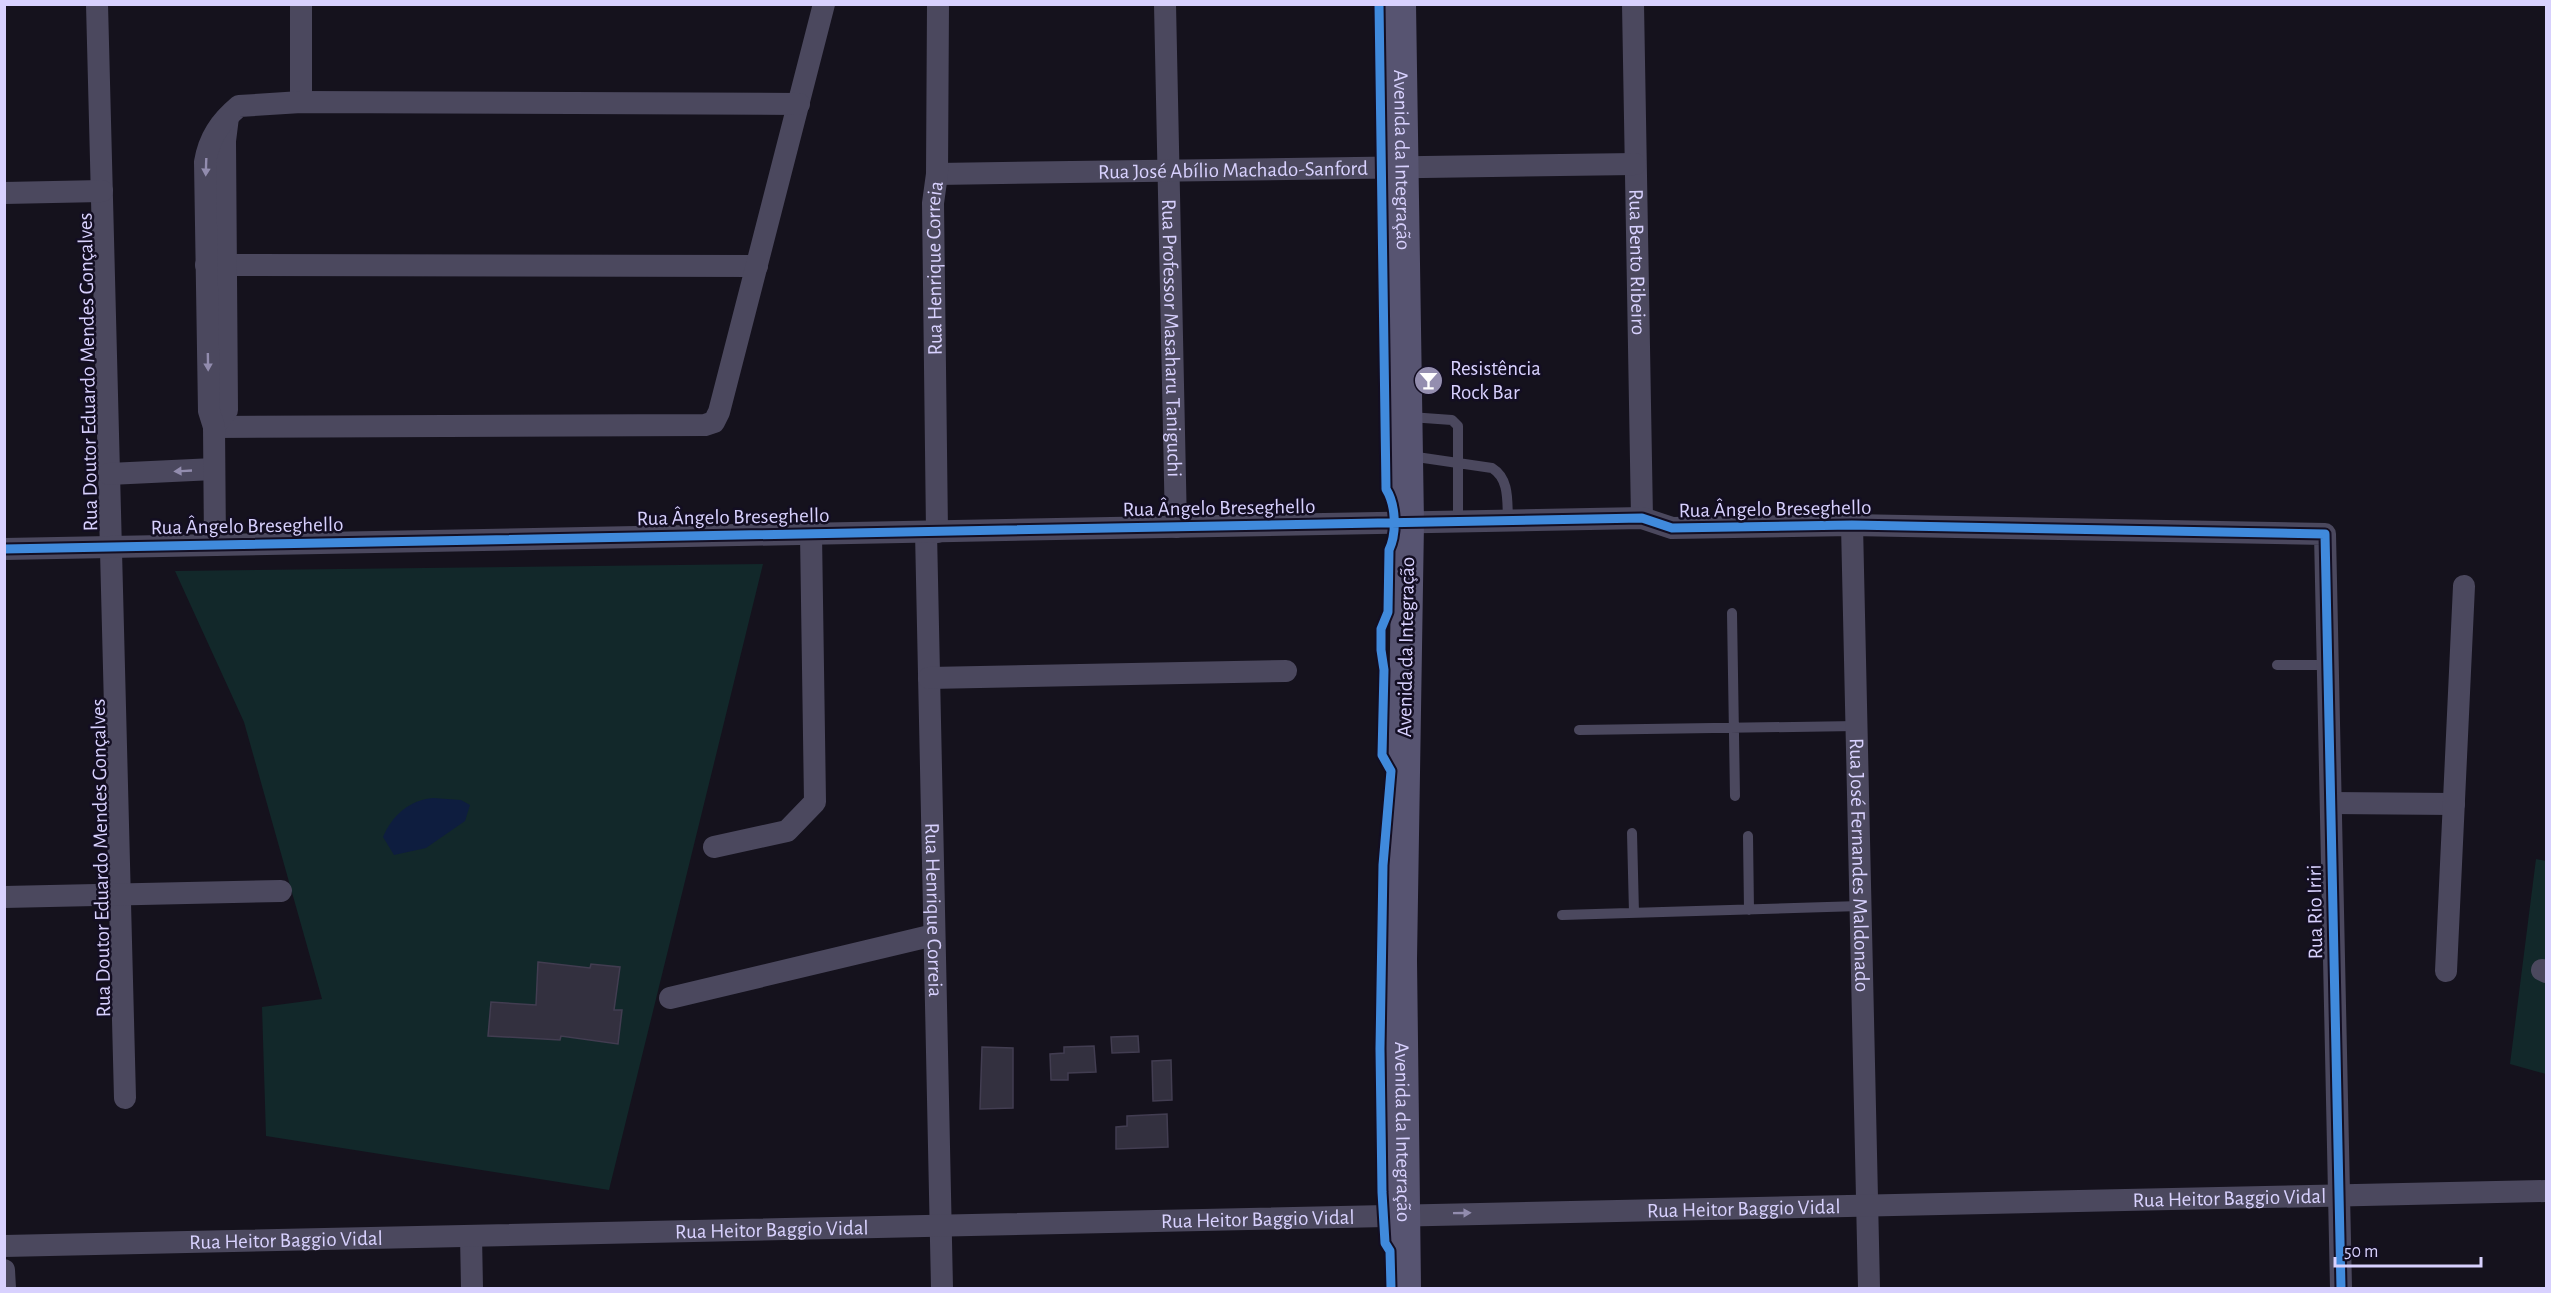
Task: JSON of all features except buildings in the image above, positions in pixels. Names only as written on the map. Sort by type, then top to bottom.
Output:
[{"type":"main road","name":"Avenida da Integração","points":[[1400,4],[1408,523],[1401,960],[1405,1288]]},
{"type":"street","name":"Rua Doutor Eduardo Mendes Gonçalves","points":[[97,4],[125,1098]]},
{"type":"street","points":[[301,4],[301,102]]},
{"type":"street","points":[[214,427],[705,425],[714,422],[719,412],[824,4]]},
{"type":"street","name":"Rua Henrique Correia","points":[[938,4],[937,174],[933,203],[929,678],[942,1288]]},
{"type":"street","name":"Rua Professor Masaharu Taniguchi","points":[[1165,4],[1176,527]]},
{"type":"street","name":"Rua Bento Ribeiro","points":[[1633,4],[1642,518]]},
{"type":"street","points":[[215,544],[214,427],[227,410],[216,265],[225,141],[229,115],[239,106],[301,102],[799,104]]},
{"type":"street","name":"Rua José Abílio Machado-Sanford","points":[[937,174],[1635,164]]},
{"type":"street","points":[[4,193],[102,191]]},
{"type":"street","points":[[216,265],[757,267]]},
{"type":"street","points":[[109,474],[214,469]]},
{"type":"street","name":"Rua Ângelo Breseghello","points":[[4,549],[1642,518],[1672,528],[1852,525],[2325,534]]},
{"type":"street","name":"Rua José Fernandes Maldonado","points":[[1852,525],[1869,1288]]},
{"type":"street","points":[[714,848],[787,831],[814,802],[811,534]]},
{"type":"street","name":"Rua Rio Iriri","points":[[2325,534],[2341,1288]]},
{"type":"street","points":[[2446,971],[2464,586]]},
{"type":"street","points":[[929,678],[1286,671]]},
{"type":"street","points":[[2331,803],[2454,804]]},
{"type":"street","points":[[4,897],[281,891]]},
{"type":"street","points":[[670,998],[934,935]]},
{"type":"street","name":"Rua Heitor Baggio Vidal","points":[[4,1246],[2547,1191]]},
{"type":"street","points":[[471,1236],[472,1288]]},
{"type":"street","points":[[4,1270],[5,1288]]},
{"type":"lane","points":[[1407,416],[1452,420],[1456,423],[1459,465],[1458,522]]},
{"type":"lane","points":[[1407,456],[1492,468],[1499,473],[1505,485],[1508,521]]},
{"type":"lane","points":[[1732,613],[1735,796]]},
{"type":"lane","points":[[2277,665],[2328,665]]},
{"type":"lane","points":[[1579,730],[1856,726]]},
{"type":"lane","points":[[1632,833],[1634,913]]},
{"type":"lane","points":[[1748,836],[1749,910]]},
{"type":"lane","points":[[1562,915],[1860,906]]},
{"type":"green space","points":[[763,564],[609,1190],[266,1136],[262,1007],[322,999],[244,722],[175,571]]},
{"type":"green space","points":[[2536,859],[2546,861],[2546,1074],[2510,1064]]},
{"type":"water","points":[[433,798],[461,800],[470,805],[465,821],[426,848],[394,855],[383,837],[391,822],[409,805]]},
{"type":"cycle path","points":[[1379,4],[1386,489],[1392,503],[1394,519],[1392,543],[1389,550],[1388,612],[1381,629],[1384,670],[1382,755],[1391,771],[1383,865],[1380,1049],[1382,1192],[1385,1243],[1390,1251],[1391,1288]]},
{"type":"cycle path","points":[[4,549],[1642,518],[1672,528],[1852,525],[2325,534],[2341,1288]]},
{"type":"place","name":"Resistência Rock Bar","points":[[1429,380]]}]
